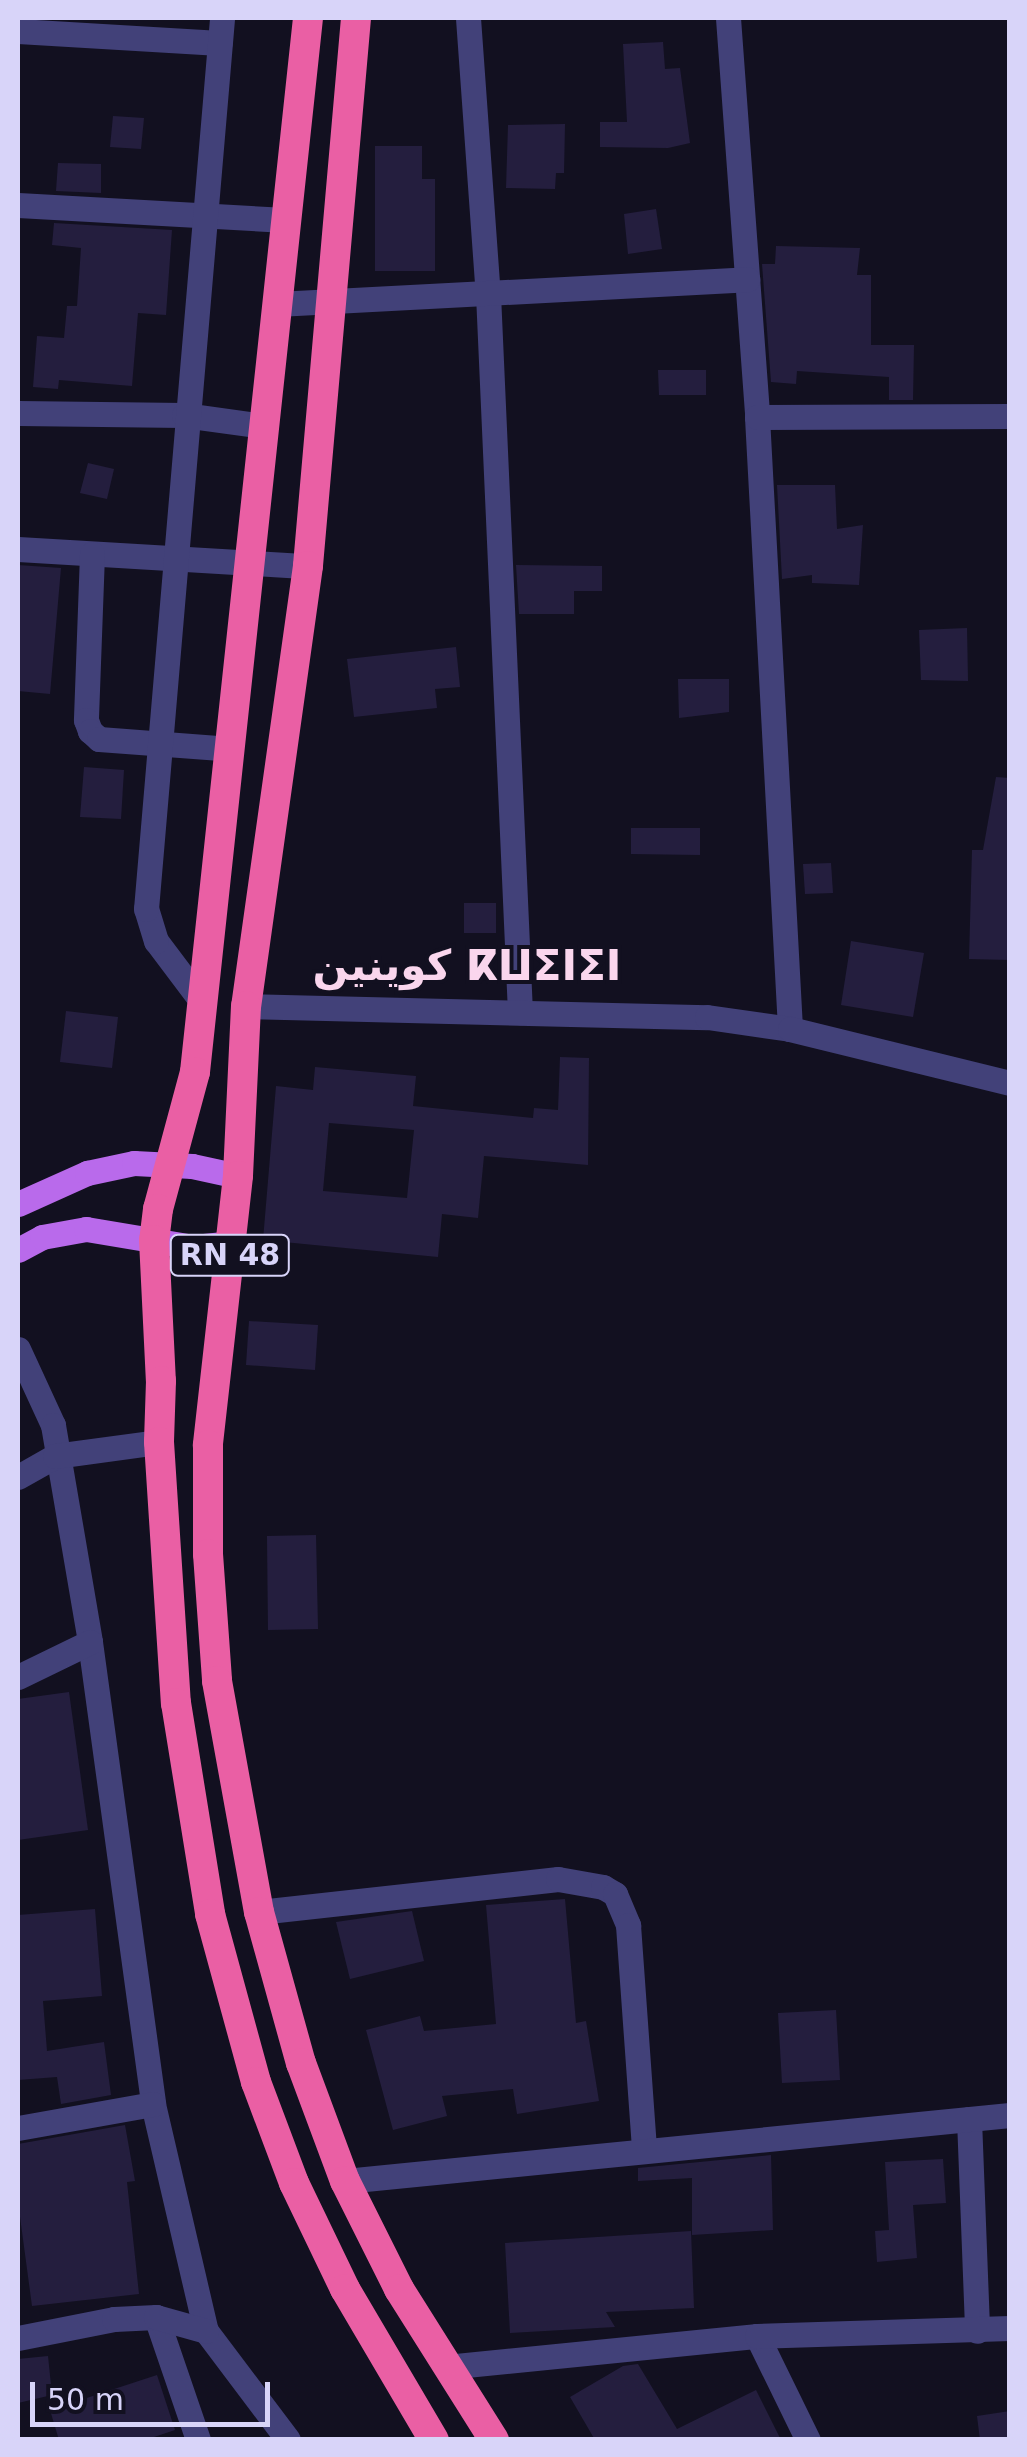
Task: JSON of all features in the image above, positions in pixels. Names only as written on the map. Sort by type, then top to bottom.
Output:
[{"type":"highway","name":"RN 48","points":[[308,18],[195,1072],[154,1240],[161,1381],[159,1442],[176,1704],[210,1914],[256,2082],[294,2184],[345,2289],[434,2440]]},
{"type":"highway","name":"RN 48","points":[[356,18],[308,566],[246,1006],[238,1176],[208,1445],[208,1554],[218,1681],[259,1912],[300,2063],[345,2181],[399,2289],[494,2440]]},
{"type":"main road","points":[[18,1204],[108,1167],[171,1165],[238,1176]]},
{"type":"main road","points":[[18,1250],[60,1232],[86,1229],[194,1247],[231,1243]]},
{"type":"street","points":[[468,18],[488,294],[520,1012]]},
{"type":"street","points":[[728,18],[756,417],[790,1029]]},
{"type":"street","points":[[18,31],[220,30],[206,215],[184,415],[147,922],[156,941],[202,1002]]},
{"type":"street","points":[[18,205],[286,220]]},
{"type":"street","points":[[276,304],[747,279]]},
{"type":"street","points":[[18,413],[184,415],[264,426]]},
{"type":"street","points":[[756,417],[1010,416]]},
{"type":"street","points":[[18,549],[308,566]]},
{"type":"street","points":[[92,554],[86,720],[98,739],[232,749]]},
{"type":"street","points":[[246,1006],[707,1017],[790,1029],[1010,1084]]},
{"type":"street","points":[[18,1349],[53,1425],[55,1456],[90,1642],[153,2104],[206,2331],[288,2440]]},
{"type":"street","points":[[18,1477],[55,1456],[159,1442]]},
{"type":"street","points":[[18,1677],[90,1642]]},
{"type":"street","points":[[259,1912],[558,1880],[603,1886],[615,1894],[628,1925],[644,2150]]},
{"type":"street","points":[[18,2128],[153,2104]]},
{"type":"street","points":[[345,2181],[1010,2115]]},
{"type":"street","points":[[969,2118],[977,2331]]},
{"type":"street","points":[[18,2338],[114,2319],[156,2317],[206,2331]]},
{"type":"street","points":[[156,2317],[198,2440]]},
{"type":"street","points":[[446,2367],[758,2336],[1010,2328]]},
{"type":"street","points":[[758,2336],[808,2440]]},
{"type":"building","points":[[663,42],[665,69],[680,68],[690,143],[668,148],[600,147],[600,122],[627,122],[623,44]]},
{"type":"building","points":[[113,116],[144,118],[141,149],[110,147]]},
{"type":"building","points":[[565,124],[564,173],[556,173],[555,189],[506,188],[508,125]]},
{"type":"building","points":[[375,146],[422,146],[422,179],[435,179],[435,271],[375,271]]},
{"type":"building","points":[[58,163],[101,164],[101,193],[56,191]]},
{"type":"building","points":[[656,209],[662,249],[628,254],[624,214]]},
{"type":"building","points":[[54,223],[172,230],[166,315],[138,313],[132,386],[59,380],[58,389],[33,387],[37,336],[64,338],[67,306],[77,306],[81,248],[52,245]]},
{"type":"building","points":[[776,246],[860,248],[857,275],[871,275],[871,345],[914,345],[913,400],[889,400],[889,377],[797,371],[796,384],[771,382],[762,264],[775,264]]},
{"type":"building","points":[[658,370],[706,370],[706,395],[659,395]]},
{"type":"building","points":[[88,463],[114,469],[107,499],[80,493]]},
{"type":"building","points":[[777,485],[835,485],[837,529],[863,525],[859,585],[812,583],[812,575],[782,579]]},
{"type":"building","points":[[18,565],[61,568],[50,694],[18,691]]},
{"type":"building","points":[[516,565],[602,566],[602,591],[574,591],[574,614],[519,614]]},
{"type":"building","points":[[967,628],[968,681],[921,680],[919,630]]},
{"type":"building","points":[[456,647],[460,687],[435,689],[437,708],[354,717],[347,659]]},
{"type":"building","points":[[678,679],[729,679],[729,712],[679,718]]},
{"type":"building","points":[[84,767],[124,770],[121,819],[80,817]]},
{"type":"building","points":[[996,777],[1010,778],[1010,960],[969,959],[972,850],[983,850]]},
{"type":"building","points":[[631,828],[700,828],[700,855],[631,854]]},
{"type":"building","points":[[831,863],[833,893],[805,894],[803,864]]},
{"type":"building","points":[[464,903],[496,903],[496,933],[464,933]]},
{"type":"building","points":[[851,941],[924,953],[913,1017],[841,1005]]},
{"type":"building","points":[[66,1011],[118,1017],[112,1068],[60,1062]]},
{"type":"building","points":[[560,1057],[589,1058],[588,1165],[484,1156],[478,1218],[442,1214],[438,1257],[263,1240],[276,1086],[313,1090],[315,1067],[416,1076],[413,1106],[533,1118],[534,1108],[558,1110]],"holes":[[[329,1123],[414,1130],[407,1198],[323,1191]]]},
{"type":"building","points":[[249,1321],[318,1325],[315,1370],[246,1365]]},
{"type":"building","points":[[316,1535],[318,1629],[268,1630],[267,1536]]},
{"type":"building","points":[[69,1692],[88,1830],[18,1840],[18,1699]]},
{"type":"building","points":[[565,1899],[576,2023],[586,2021],[599,2101],[517,2114],[513,2089],[442,2096],[447,2116],[393,2130],[366,2030],[420,2016],[424,2031],[496,2024],[486,1905]]},
{"type":"building","points":[[95,1909],[102,1996],[43,2001],[47,2051],[104,2042],[111,2095],[61,2104],[57,2077],[18,2080],[18,1915]]},
{"type":"building","points":[[412,1911],[424,1961],[350,1979],[336,1922]]},
{"type":"building","points":[[836,2010],[840,2080],[782,2083],[778,2013]]},
{"type":"building","points":[[125,2125],[135,2181],[127,2182],[139,2294],[32,2306],[18,2202],[18,2144]]},
{"type":"building","points":[[771,2155],[773,2230],[692,2235],[692,2178],[638,2181],[638,2168]]},
{"type":"building","points":[[943,2159],[946,2203],[913,2205],[917,2258],[877,2262],[875,2231],[889,2230],[885,2162]]},
{"type":"building","points":[[691,2231],[694,2308],[606,2312],[615,2327],[510,2333],[505,2243]]},
{"type":"building","points":[[48,2356],[52,2395],[18,2403],[18,2359]]},
{"type":"building","points":[[638,2364],[677,2429],[756,2390],[781,2440],[595,2440],[570,2397],[623,2366]]},
{"type":"building","points":[[157,2375],[175,2430],[145,2440],[59,2440],[50,2410]]},
{"type":"building","points":[[1010,2411],[1010,2440],[980,2440],[977,2416]]},
{"type":"district","name":"كوينين ⴽⵡⵉⵏⵉⵏ","points":[[467,966]]}]
